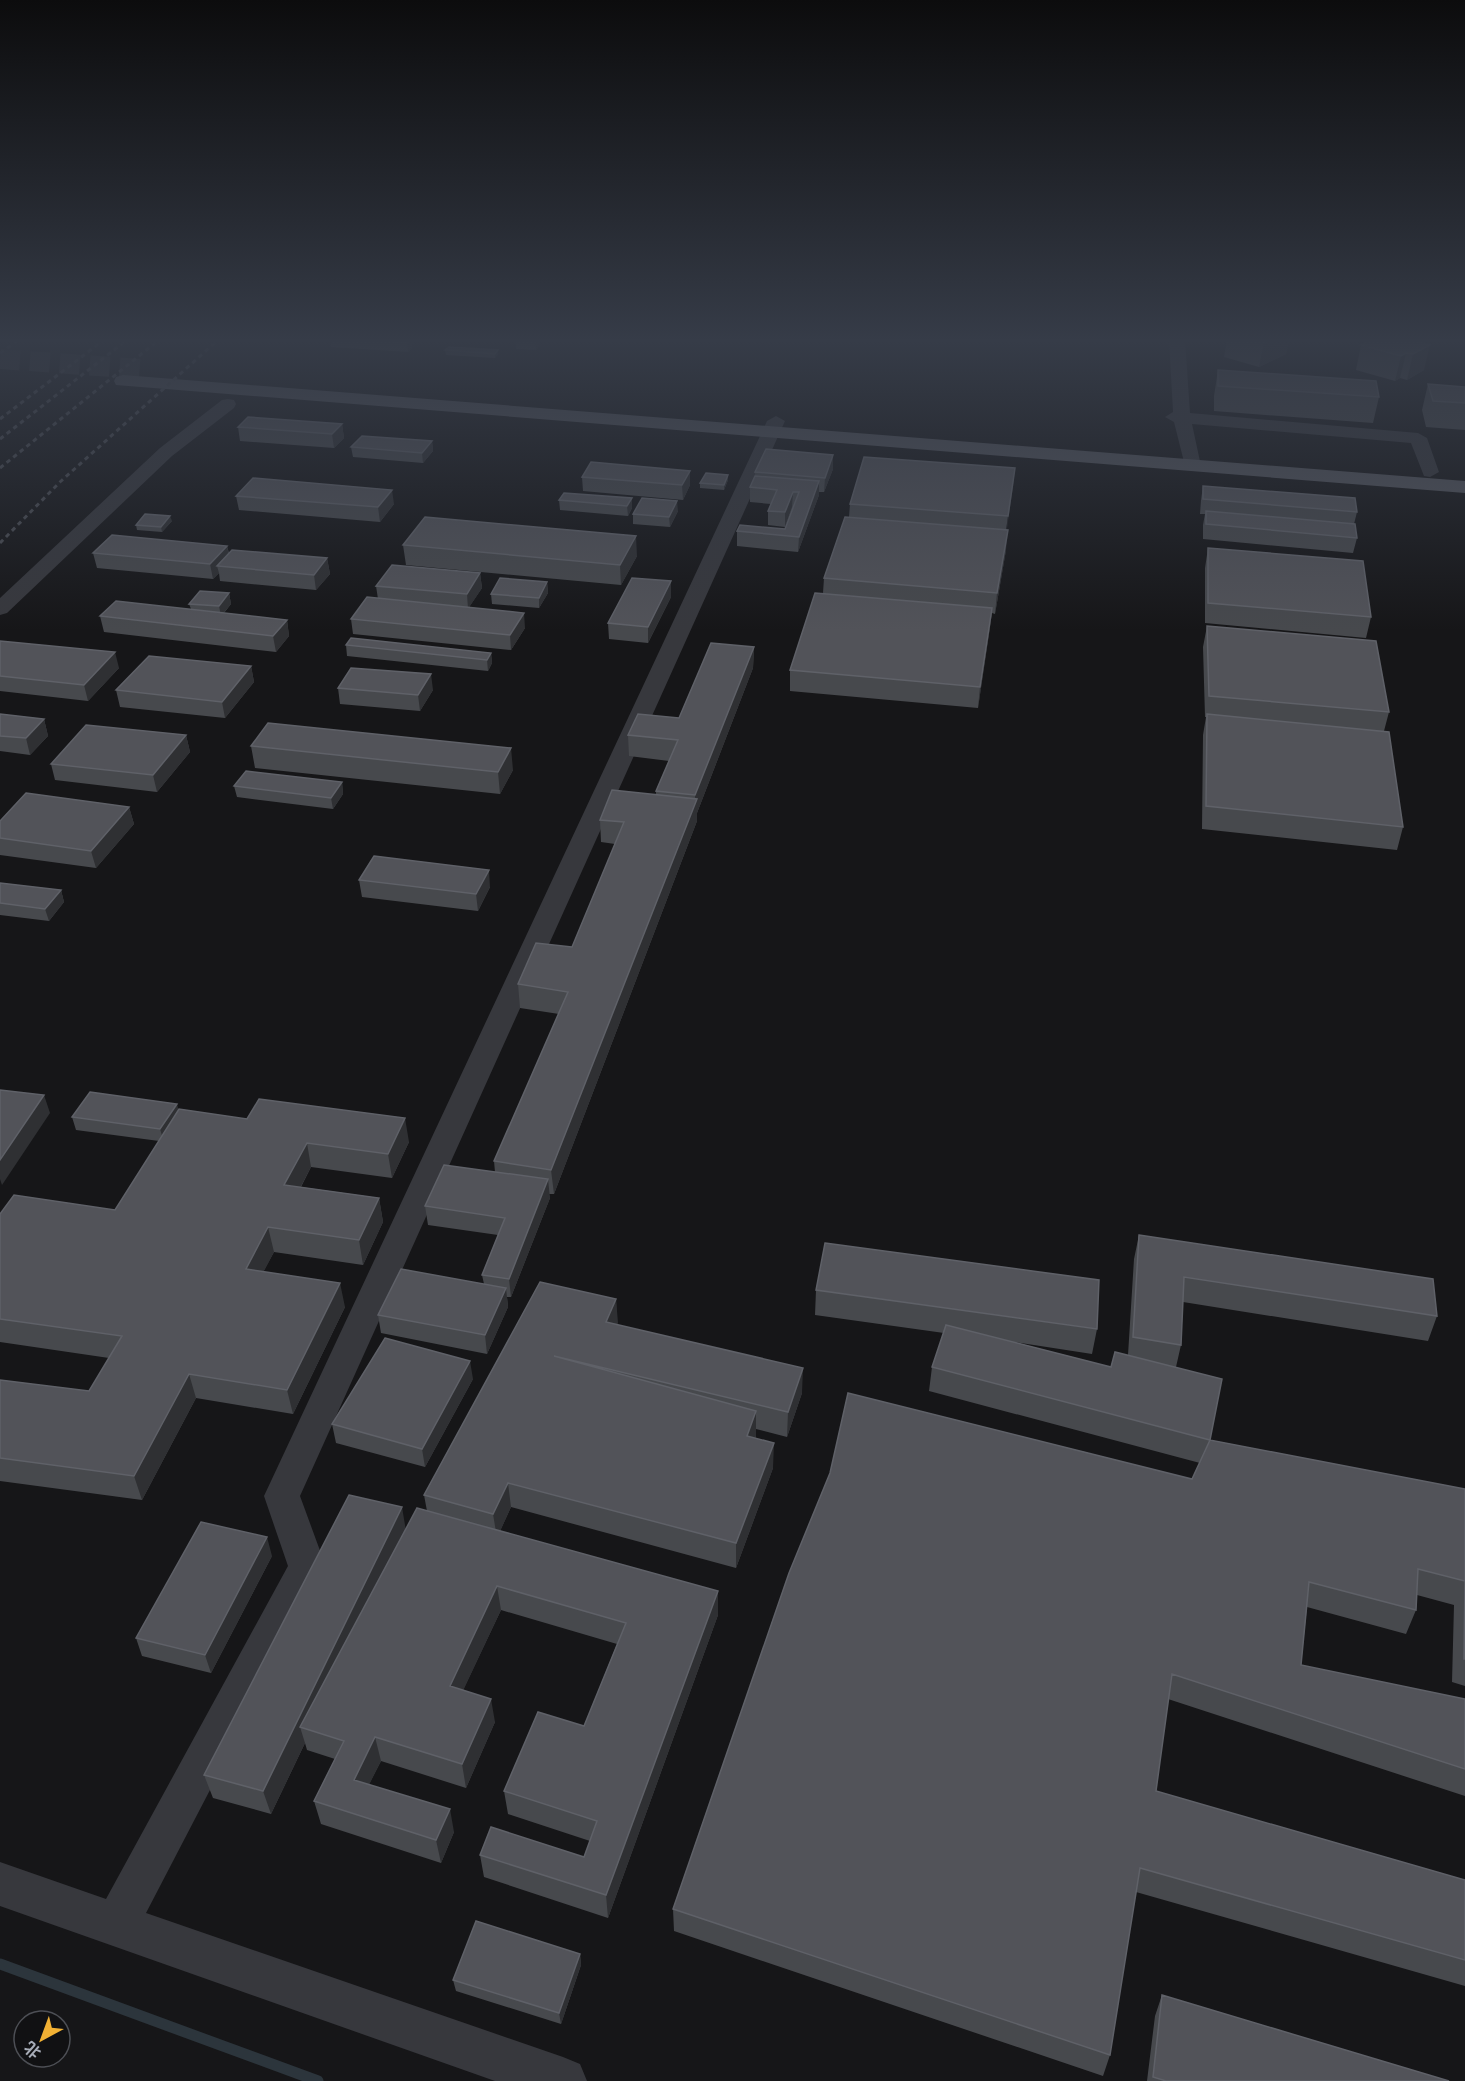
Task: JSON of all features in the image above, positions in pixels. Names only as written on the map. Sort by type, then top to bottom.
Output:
[{"type":"main road","points":[[890,436],[1185,459],[1465,487]]},
{"type":"main road","points":[[1185,459],[1465,474]]},
{"type":"street","points":[[0,609],[166,452],[187,436]]},
{"type":"street","points":[[116,1925],[307,1567],[282,1497],[769,436]]},
{"type":"street","points":[[1181,436],[1185,459]]},
{"type":"street","points":[[1395,436],[1418,438],[1430,472]]},
{"type":"street","points":[[0,1884],[563,2081]]},
{"type":"building","points":[[362,436],[432,441],[422,453],[351,447]]},
{"type":"building","points":[[766,449],[833,455],[825,478],[755,472]]},
{"type":"building","points":[[864,457],[1015,468],[1008,516],[850,504]]},
{"type":"building","points":[[591,462],[690,471],[682,485],[582,477]]},
{"type":"building","points":[[706,473],[728,475],[724,485],[700,483]]},
{"type":"building","points":[[755,476],[819,481],[799,537],[737,531],[740,525],[785,529],[799,492],[793,492],[785,512],[768,511],[777,490],[750,487]]},
{"type":"building","points":[[253,478],[392,490],[378,507],[236,496]]},
{"type":"building","points":[[1203,486],[1355,498],[1357,512],[1203,499]]},
{"type":"building","points":[[564,493],[632,498],[627,506],[559,500]]},
{"type":"building","points":[[642,498],[677,501],[669,517],[633,514]]},
{"type":"building","points":[[1206,511],[1355,524],[1357,538],[1206,524]]},
{"type":"building","points":[[145,514],[170,516],[161,527],[136,525]]},
{"type":"building","points":[[425,517],[636,536],[620,565],[403,545]]},
{"type":"building","points":[[845,517],[1008,530],[997,593],[824,578]]},
{"type":"building","points":[[112,535],[227,546],[210,564],[93,553]]},
{"type":"building","points":[[1208,548],[1363,561],[1371,617],[1208,603]]},
{"type":"building","points":[[232,550],[327,558],[314,575],[217,566]]},
{"type":"building","points":[[392,565],[480,573],[467,594],[376,586]]},
{"type":"building","points":[[500,578],[547,582],[539,598],[491,594]]},
{"type":"building","points":[[632,578],[671,581],[648,627],[608,623]]},
{"type":"building","points":[[200,591],[229,593],[219,606],[189,604]]},
{"type":"building","points":[[815,593],[992,608],[980,687],[790,670]]},
{"type":"building","points":[[367,597],[524,613],[510,635],[351,619]]},
{"type":"building","points":[[116,601],[287,620],[273,636],[100,616]]},
{"type":"building","points":[[1207,626],[1376,641],[1389,712],[1209,696]]},
{"type":"building","points":[[351,638],[491,653],[487,660],[346,645]]},
{"type":"building","points":[[0,641],[115,652],[84,685],[0,676]]},
{"type":"building","points":[[711,643],[754,647],[695,795],[656,791],[678,740],[628,735],[638,714],[679,718]]},
{"type":"building","points":[[149,656],[251,666],[222,702],[116,690]]},
{"type":"building","points":[[351,668],[431,674],[418,695],[338,688]]},
{"type":"building","points":[[0,714],[44,719],[26,738],[0,736]]},
{"type":"building","points":[[1207,714],[1389,732],[1403,827],[1206,806]]},
{"type":"building","points":[[268,723],[511,748],[498,772],[251,746]]},
{"type":"building","points":[[86,725],[186,735],[153,775],[51,764]]},
{"type":"building","points":[[246,771],[342,782],[331,798],[234,786]]},
{"type":"building","points":[[612,790],[697,799],[551,1170],[494,1161],[568,992],[518,984],[536,943],[572,947],[624,822],[600,820]]},
{"type":"building","points":[[26,793],[129,807],[91,851],[0,838],[0,821]]},
{"type":"building","points":[[374,856],[489,870],[476,894],[359,880]]},
{"type":"building","points":[[0,883],[61,890],[45,909],[0,903]]},
{"type":"building","points":[[0,1090],[44,1095],[0,1160]]},
{"type":"building","points":[[90,1092],[177,1104],[160,1129],[72,1117]]},
{"type":"building","points":[[259,1099],[405,1118],[388,1154],[307,1143],[284,1185],[379,1198],[359,1240],[268,1227],[246,1269],[340,1283],[287,1390],[189,1374],[134,1476],[0,1458],[0,1380],[89,1391],[122,1336],[0,1319],[0,1214],[14,1195],[115,1210],[179,1109],[247,1119]]},
{"type":"building","points":[[444,1165],[548,1179],[509,1279],[482,1275],[505,1218],[425,1206]]},
{"type":"building","points":[[1139,1235],[1433,1279],[1437,1316],[1184,1277],[1181,1345],[1133,1337]]},
{"type":"building","points":[[825,1243],[1099,1280],[1097,1329],[816,1290]]},
{"type":"building","points":[[401,1269],[506,1288],[485,1335],[378,1315]]},
{"type":"building","points":[[540,1282],[616,1299],[606,1322],[803,1368],[788,1412],[554,1356],[756,1411],[747,1436],[774,1443],[736,1543],[508,1483],[493,1514],[424,1495]]},
{"type":"building","points":[[946,1325],[1111,1367],[1115,1352],[1222,1379],[1210,1440],[932,1367]]},
{"type":"building","points":[[385,1338],[470,1361],[422,1449],[332,1424]]},
{"type":"building","points":[[848,1393],[1192,1479],[1210,1440],[1465,1489],[1465,1581],[1418,1569],[1416,1610],[1309,1582],[1301,1665],[1465,1699],[1465,1769],[1172,1674],[1156,1791],[1465,1880],[1465,1960],[1140,1868],[1110,2055],[673,1909],[789,1573],[830,1473]]},
{"type":"building","points":[[349,1495],[402,1507],[263,1791],[204,1775]]},
{"type":"building","points":[[417,1508],[718,1591],[606,1895],[480,1855],[491,1827],[584,1857],[597,1821],[504,1791],[538,1712],[584,1726],[626,1623],[497,1586],[450,1686],[491,1699],[462,1764],[375,1737],[354,1780],[450,1809],[436,1840],[314,1801],[344,1741],[300,1727]]},
{"type":"building","points":[[201,1522],[267,1537],[205,1655],[136,1638]]},
{"type":"building","points":[[1465,1581],[1465,1659],[1464,1659]]},
{"type":"building","points":[[476,1921],[580,1954],[559,2013],[453,1980]]},
{"type":"building","points":[[1162,1995],[1449,2081],[1166,2081],[1153,2077]]},
{"type":"waterway","points":[[0,1964],[318,2081]]},
{"type":"railway","points":[[0,439],[4,436]]},
{"type":"railway","points":[[0,468],[40,436]]},
{"type":"railway","points":[[0,543],[60,482],[111,436]]}]
